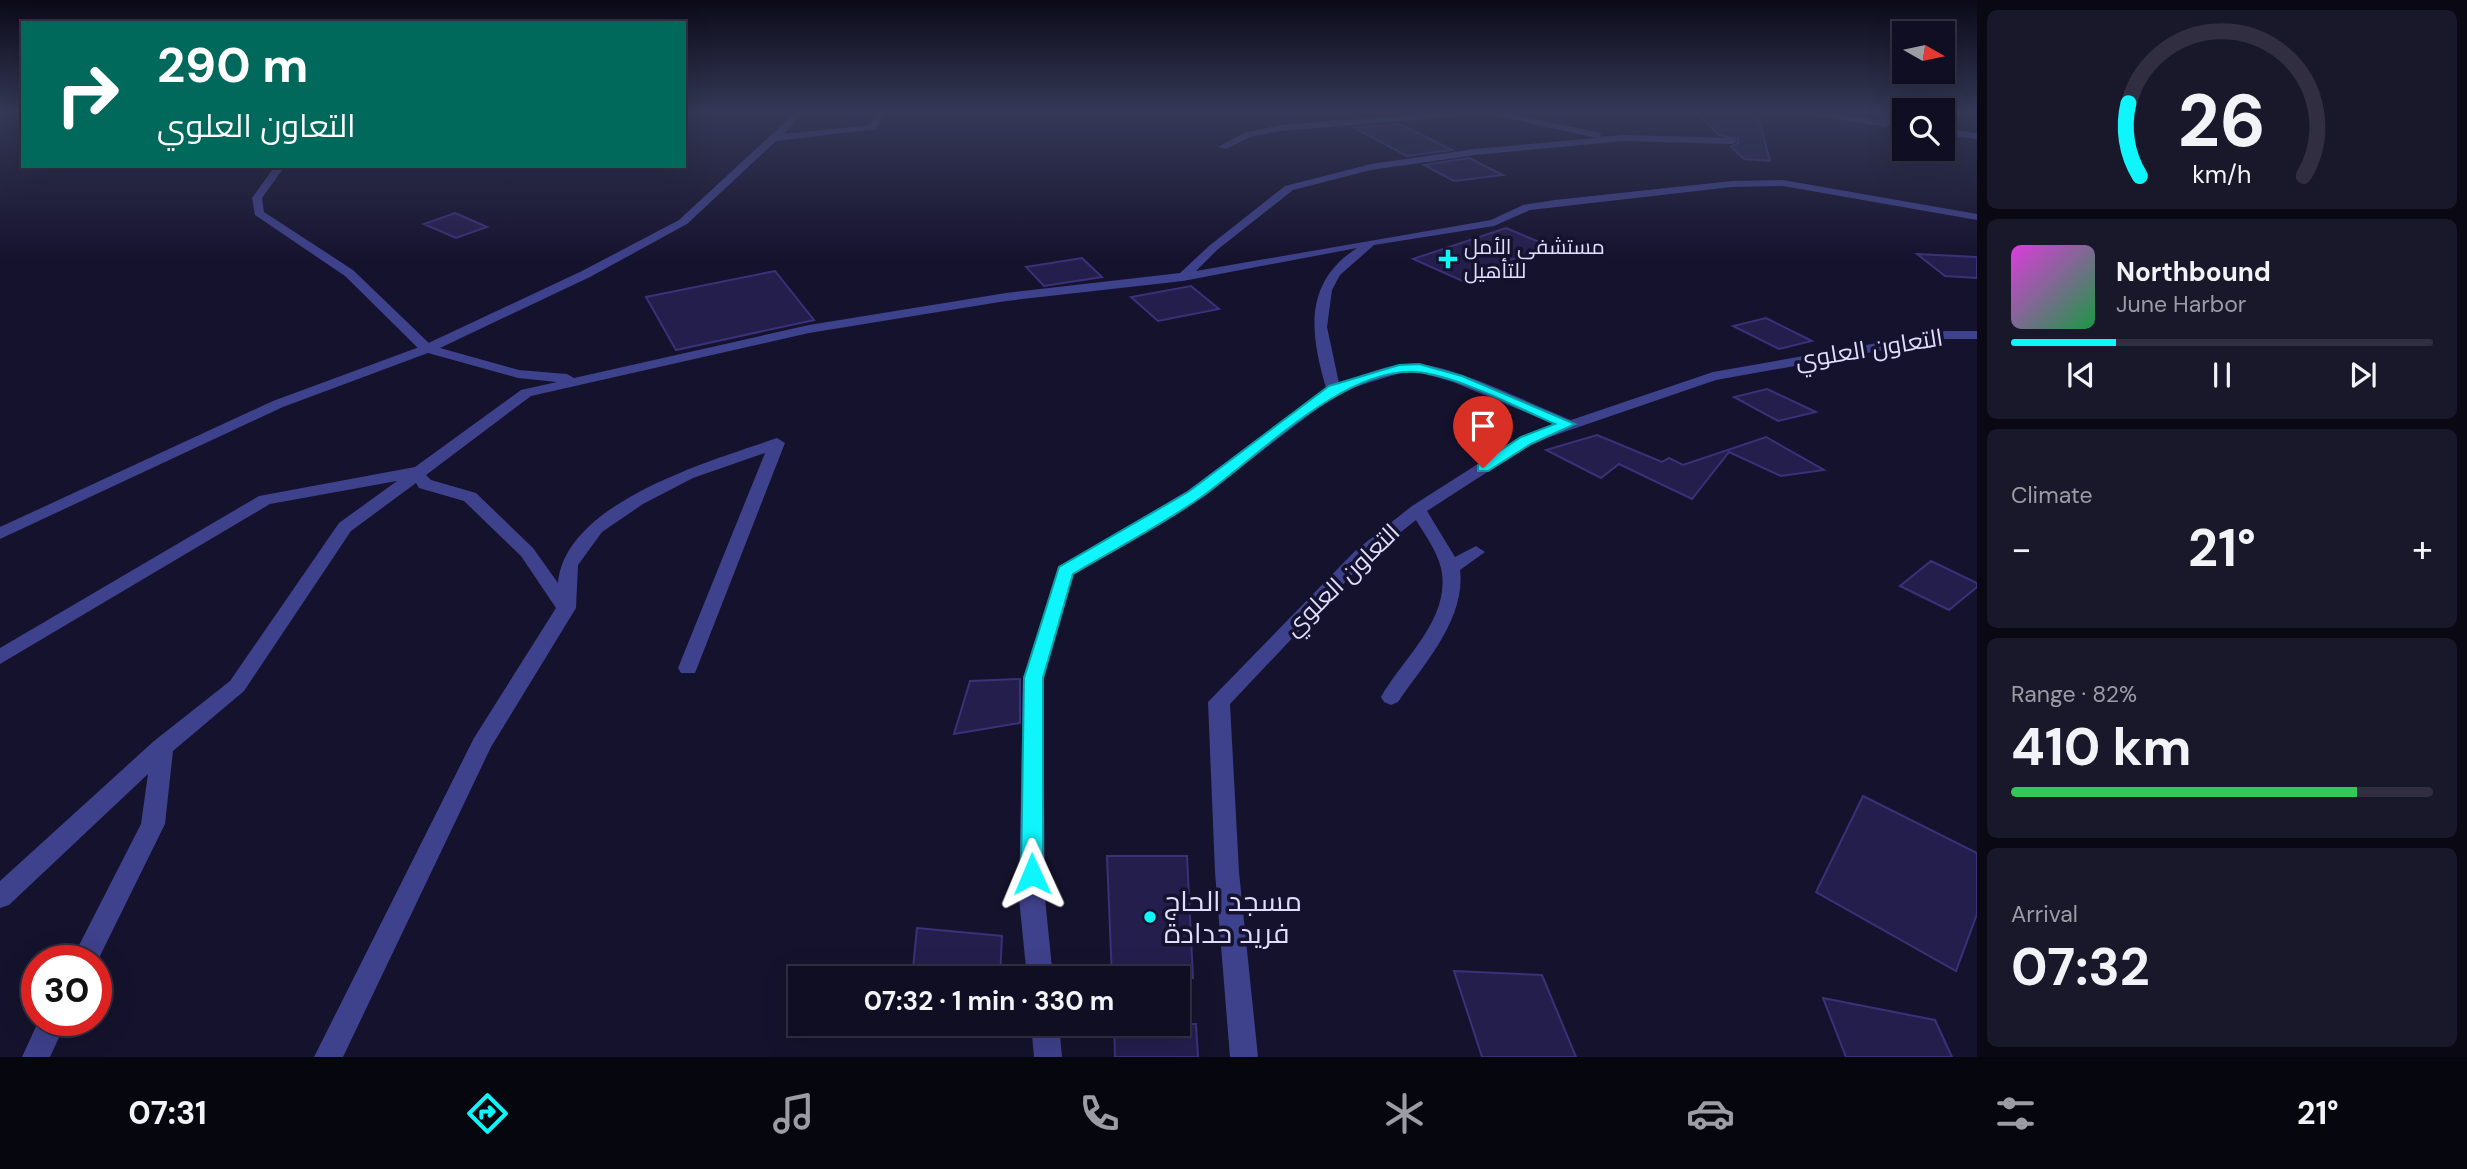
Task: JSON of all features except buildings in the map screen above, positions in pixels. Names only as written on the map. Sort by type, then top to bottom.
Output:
[{"type":"street","points":[[0,534],[278,404],[427,349],[586,274],[683,222],[748,161]]},
{"type":"street","points":[[1183,277],[1213,248],[1289,188],[1371,167],[1410,161]]},
{"type":"street","points":[[279,168],[257,198],[259,214],[349,273],[427,349],[518,373],[582,380]]},
{"type":"street","points":[[0,897],[162,747],[237,686],[345,527],[526,393],[809,329],[1006,297],[1183,277],[1494,223],[1527,207],[1745,184],[1783,183],[1977,217]]},
{"type":"street","points":[[1334,389],[1322,351],[1322,295],[1337,272],[1359,251],[1379,241]]},
{"type":"street","name":"التعاون العلوي","points":[[1244,1057],[1227,872],[1219,702],[1361,555],[1418,510],[1526,440],[1568,424],[1713,376],[1945,335],[1977,335]]},
{"type":"street","points":[[1039,966],[1032,898],[1030,781],[1034,678],[1065,571],[1194,495],[1334,389],[1399,369],[1419,368],[1481,387],[1568,424]]},
{"type":"street","points":[[328,1057],[482,744],[566,608],[569,565],[596,528],[637,500],[687,475],[777,443],[688,667]]},
{"type":"street","points":[[416,472],[425,484],[470,497],[527,552],[566,608]]},
{"type":"street","points":[[0,657],[265,500],[416,472]]},
{"type":"street","points":[[1391,697],[1442,621],[1452,596],[1450,568],[1418,510]]},
{"type":"street","points":[[1450,568],[1476,552]]},
{"type":"street","points":[[92,945],[153,824],[162,747]]},
{"type":"street","points":[[36,1057],[46,1036]]},
{"type":"street","points":[[1046,1036],[1048,1057]]},
{"type":"place","name":"مستشفى الأمل للتأهيل","points":[[1448,259]]},
{"type":"place","name":"مسجد الحاج فريد حدادة","points":[[1150,917]]},
{"type":"route","points":[[1032,874],[1030,781],[1034,678],[1065,571],[1132,529],[1194,495],[1334,389],[1399,369],[1419,368],[1458,379],[1516,400],[1568,424],[1526,440],[1483,468]]}]
